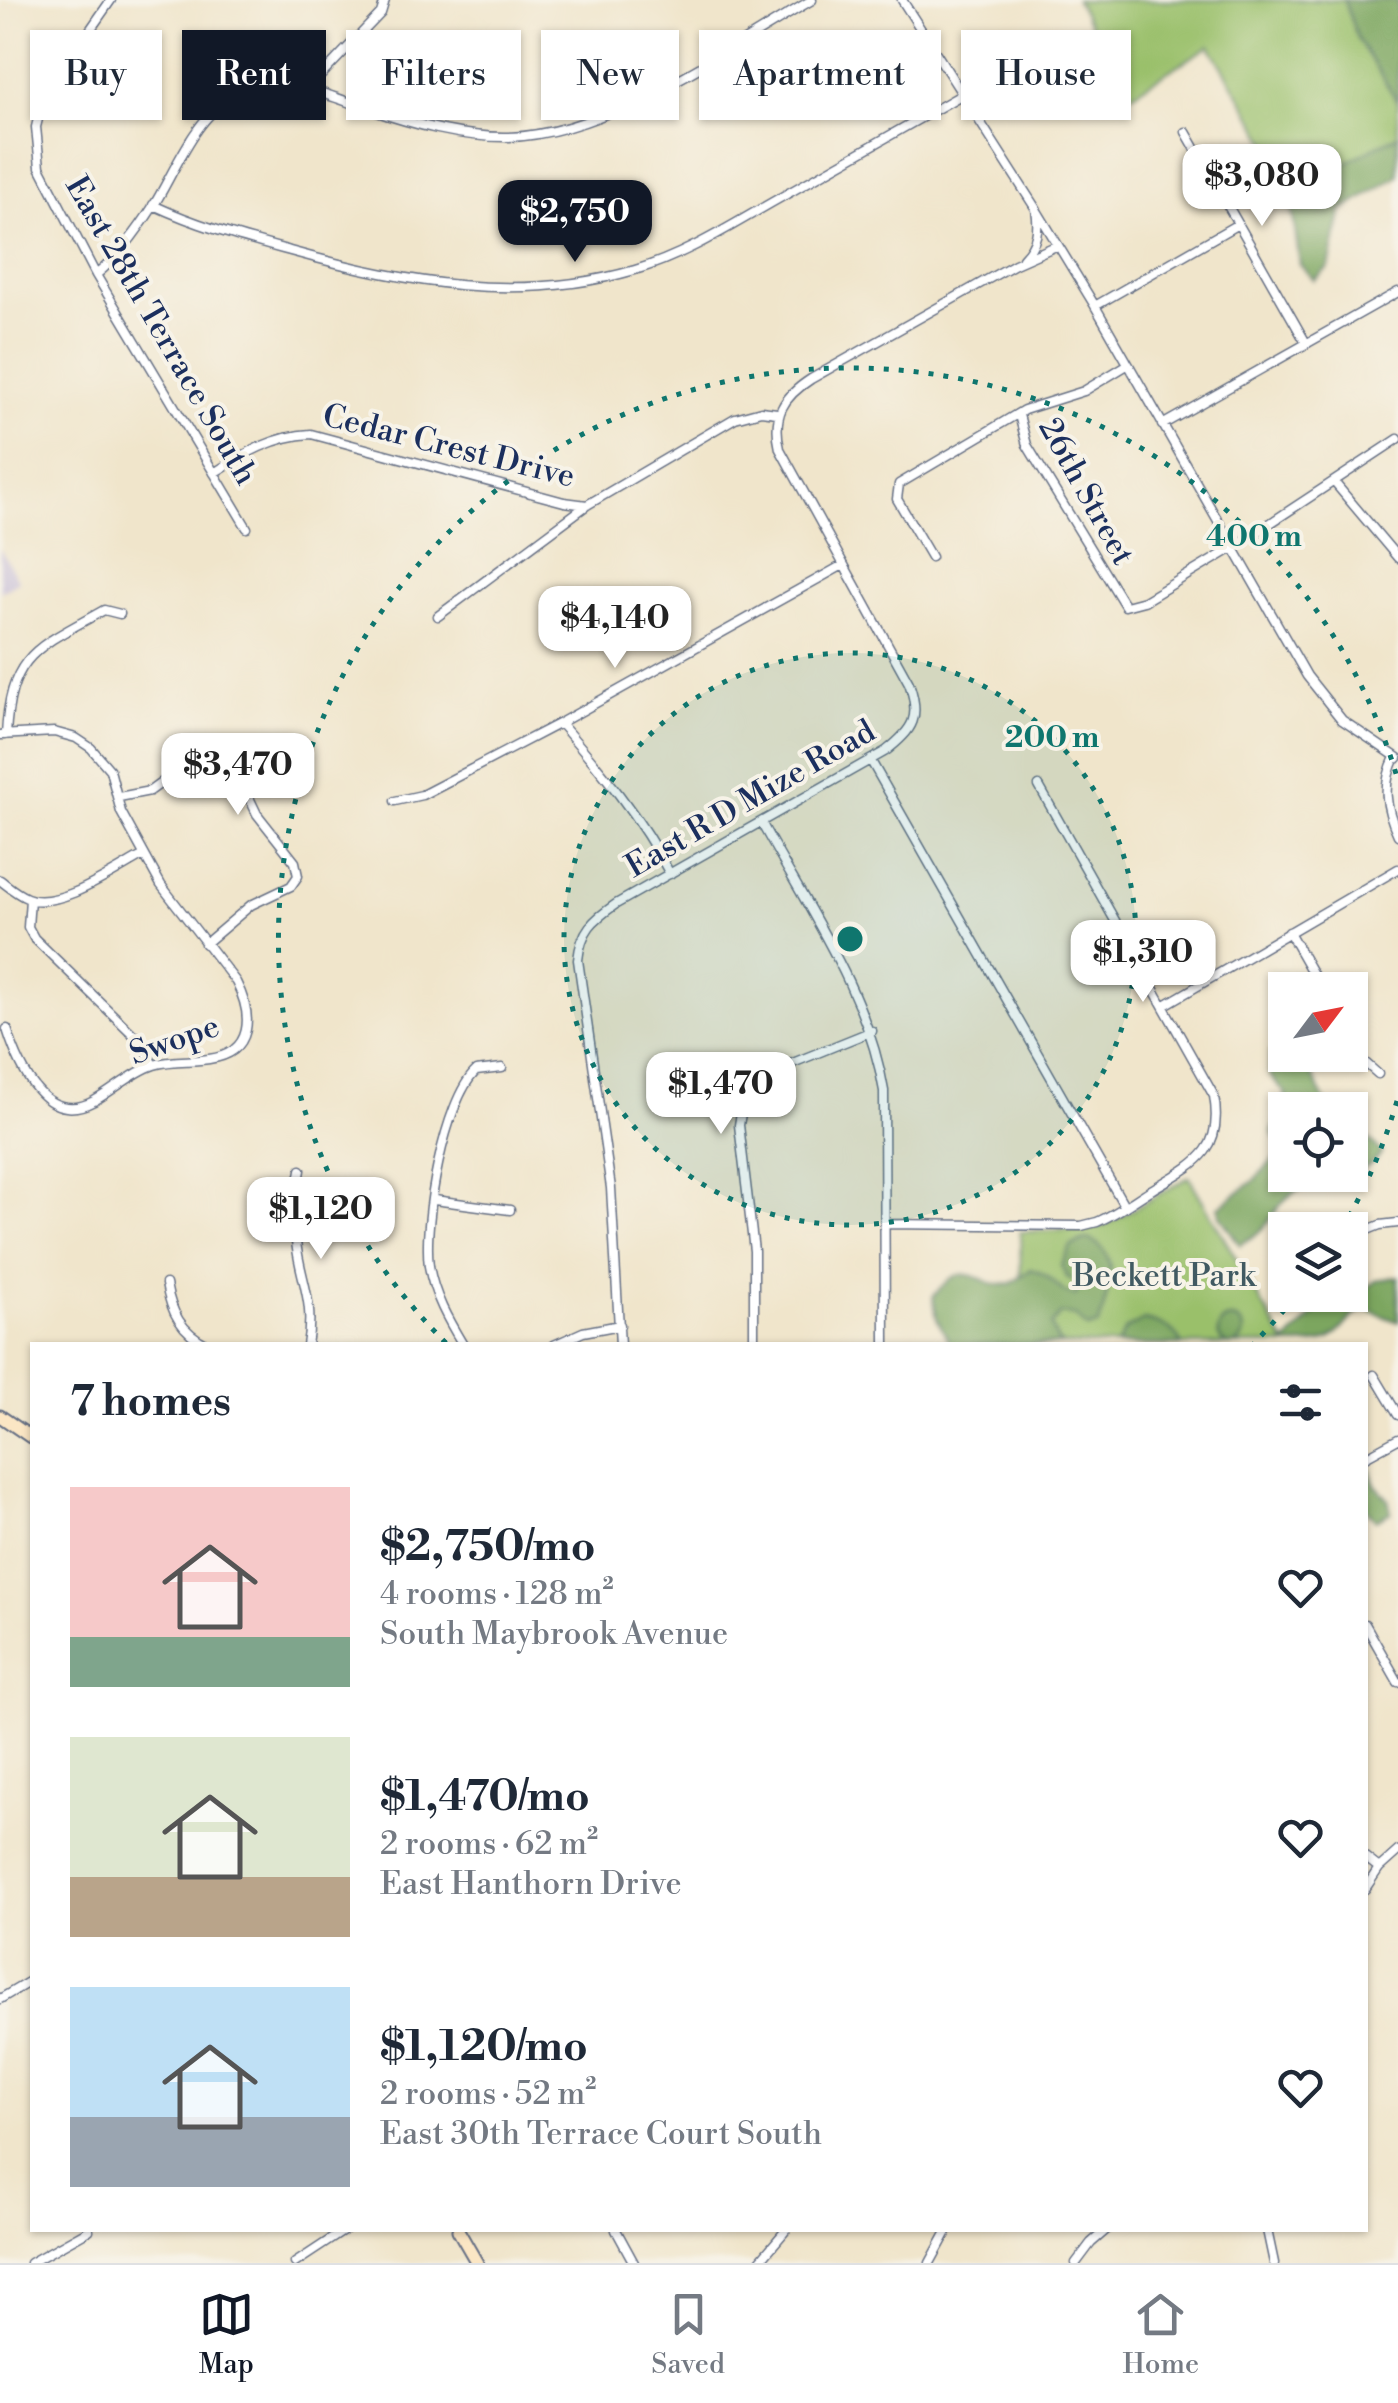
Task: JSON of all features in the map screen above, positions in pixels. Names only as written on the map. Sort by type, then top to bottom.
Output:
[{"type":"main road","points":[[0,1416],[30,1437]]},
{"type":"main road","points":[[459,2232],[477,2263]]},
{"type":"street","name":"East 28th Terrace South","points":[[111,0],[46,97],[36,126],[40,167],[96,276],[247,528]]},
{"type":"street","points":[[326,70],[381,13],[385,0]]},
{"type":"street","points":[[326,95],[387,116],[454,132],[510,137],[554,130],[598,118],[675,80],[812,0]]},
{"type":"street","points":[[902,0],[961,91]]},
{"type":"street","points":[[154,205],[198,226],[320,259],[443,286],[525,289],[579,284],[638,269],[698,244],[961,95]]},
{"type":"street","points":[[96,276],[120,254],[206,120]]},
{"type":"street","points":[[980,120],[1095,306],[1317,691],[1342,720],[1397,758],[1386,783],[1386,797],[1398,835]]},
{"type":"street","points":[[1186,132],[1306,343]]},
{"type":"street","points":[[1016,264],[1033,247],[1038,224],[1036,209]]},
{"type":"street","points":[[1095,306],[1238,224]]},
{"type":"street","points":[[777,412],[788,396],[811,379],[1016,264],[1058,245]]},
{"type":"street","points":[[1162,425],[1398,292]]},
{"type":"street","points":[[931,557],[897,499],[899,484],[1033,406],[1084,391],[1127,365]]},
{"type":"street","name":"Cedar Crest Drive","points":[[214,474],[268,443],[288,435],[311,434],[564,502],[587,504],[735,418],[761,411],[777,412]]},
{"type":"street","name":"East R D Mize Road","points":[[620,1342],[611,1188],[578,960],[588,924],[871,760],[904,737],[916,716],[909,683],[780,449],[777,412]]},
{"type":"street","name":"26th Street","points":[[1019,415],[1027,445],[1125,606],[1144,601],[1232,549]]},
{"type":"street","points":[[1232,549],[1398,440]]},
{"type":"street","points":[[1334,482],[1398,558]]},
{"type":"street","points":[[438,616],[587,504]]},
{"type":"street","points":[[395,801],[422,795],[560,723],[843,564]]},
{"type":"street","points":[[119,798],[150,791],[213,744],[224,746],[257,814],[295,862],[298,876],[291,886],[251,905],[205,944],[160,885],[120,812],[110,770],[76,738],[54,732],[3,735],[14,677],[31,656],[104,610],[120,614]]},
{"type":"street","points":[[560,723],[620,792],[670,874]]},
{"type":"street","points":[[871,760],[1125,1207]]},
{"type":"street","points":[[885,1224],[1081,1226],[1125,1207],[1197,1163],[1208,1148],[1218,1118],[1214,1096],[1039,786]]},
{"type":"street","points":[[762,824],[872,1031],[884,1092],[885,1342]]},
{"type":"street","points":[[0,880],[30,900],[62,897],[144,855]]},
{"type":"street","points":[[1164,1005],[1398,869]]},
{"type":"street","points":[[30,900],[28,927],[34,938],[142,1043],[153,1065]]},
{"type":"street","points":[[1289,932],[1312,972]]},
{"type":"street","name":"Swope","points":[[7,1029],[36,1091],[59,1107],[90,1104],[153,1065],[230,1053],[246,1033],[249,1017],[236,982],[205,944]]},
{"type":"street","points":[[754,1342],[754,1252],[740,1110],[748,1091],[763,1076],[872,1031]]},
{"type":"street","points":[[1368,1065],[1378,1074]]},
{"type":"street","points":[[462,1342],[440,1306],[430,1269],[428,1245],[434,1200],[446,1128],[459,1092],[476,1072],[502,1068]]},
{"type":"street","points":[[301,1170],[294,1213],[296,1244],[311,1310],[307,1342]]},
{"type":"street","points":[[434,1200],[510,1210]]},
{"type":"street","points":[[1368,1229],[1398,1223]]},
{"type":"street","points":[[166,1284],[168,1300],[180,1324],[204,1342]]},
{"type":"street","points":[[561,1342],[583,1332],[620,1325]]},
{"type":"street","points":[[1374,1374],[1398,1415]]},
{"type":"street","points":[[1368,1455],[1398,1439]]},
{"type":"street","points":[[1368,1629],[1398,1682]]},
{"type":"street","points":[[1368,1885],[1398,1850]]},
{"type":"street","points":[[1368,1859],[1380,1868]]},
{"type":"street","points":[[0,1999],[30,1981]]},
{"type":"street","points":[[30,2263],[85,2232]]},
{"type":"street","points":[[295,2263],[343,2232]]},
{"type":"street","points":[[617,2232],[634,2263]]},
{"type":"street","points":[[758,2263],[784,2232]]},
{"type":"street","points":[[930,2263],[947,2232]]},
{"type":"street","points":[[1076,2263],[1104,2232]]},
{"type":"street","points":[[1267,2232],[1274,2263]]},
{"type":"shaded area","points":[[0,549],[19,581],[0,592]]},
{"type":"green space","points":[[1076,0],[1356,0],[1398,72],[1398,153],[1308,209],[1210,46],[1131,94],[1131,30],[1092,30]]},
{"type":"green space","points":[[1344,0],[1398,0],[1398,102],[1357,38]]},
{"type":"green space","points":[[1398,135],[1398,176],[1342,211],[1329,267],[1314,280],[1300,265],[1291,202],[1300,180],[1326,173]]},
{"type":"green space","points":[[1311,1072],[1321,1092],[1284,1092],[1269,1075]]},
{"type":"green space","points":[[1368,1138],[1382,1153],[1368,1166]]},
{"type":"green space","points":[[1268,1165],[1268,1192],[1296,1192],[1275,1212],[1268,1212],[1268,1221],[1260,1231],[1240,1245],[1220,1216],[1219,1207]]},
{"type":"green space","name":"Beckett Park","points":[[1189,1177],[1284,1342],[1022,1342],[1020,1232],[1106,1225]]},
{"type":"green space","points":[[1087,1239],[1099,1245],[1110,1264],[1098,1325],[1087,1328],[1075,1316],[1061,1314],[1051,1325],[1058,1342],[949,1342],[937,1319],[933,1297],[945,1283],[966,1275],[1001,1285],[1014,1282],[1031,1269],[1075,1296],[1080,1285],[1067,1277],[1061,1266],[1071,1246]]},
{"type":"green space","points":[[1398,1276],[1398,1322],[1368,1310],[1368,1287]]},
{"type":"green space","points":[[1316,1312],[1360,1312],[1328,1340],[1287,1342]]},
{"type":"green space","points":[[1144,1320],[1167,1328],[1180,1342],[1119,1342],[1125,1330]]},
{"type":"green space","points":[[1236,1320],[1243,1327],[1241,1342],[1221,1342],[1221,1322]]},
{"type":"green space","points":[[1368,1464],[1391,1512],[1376,1520],[1368,1511]]}]
